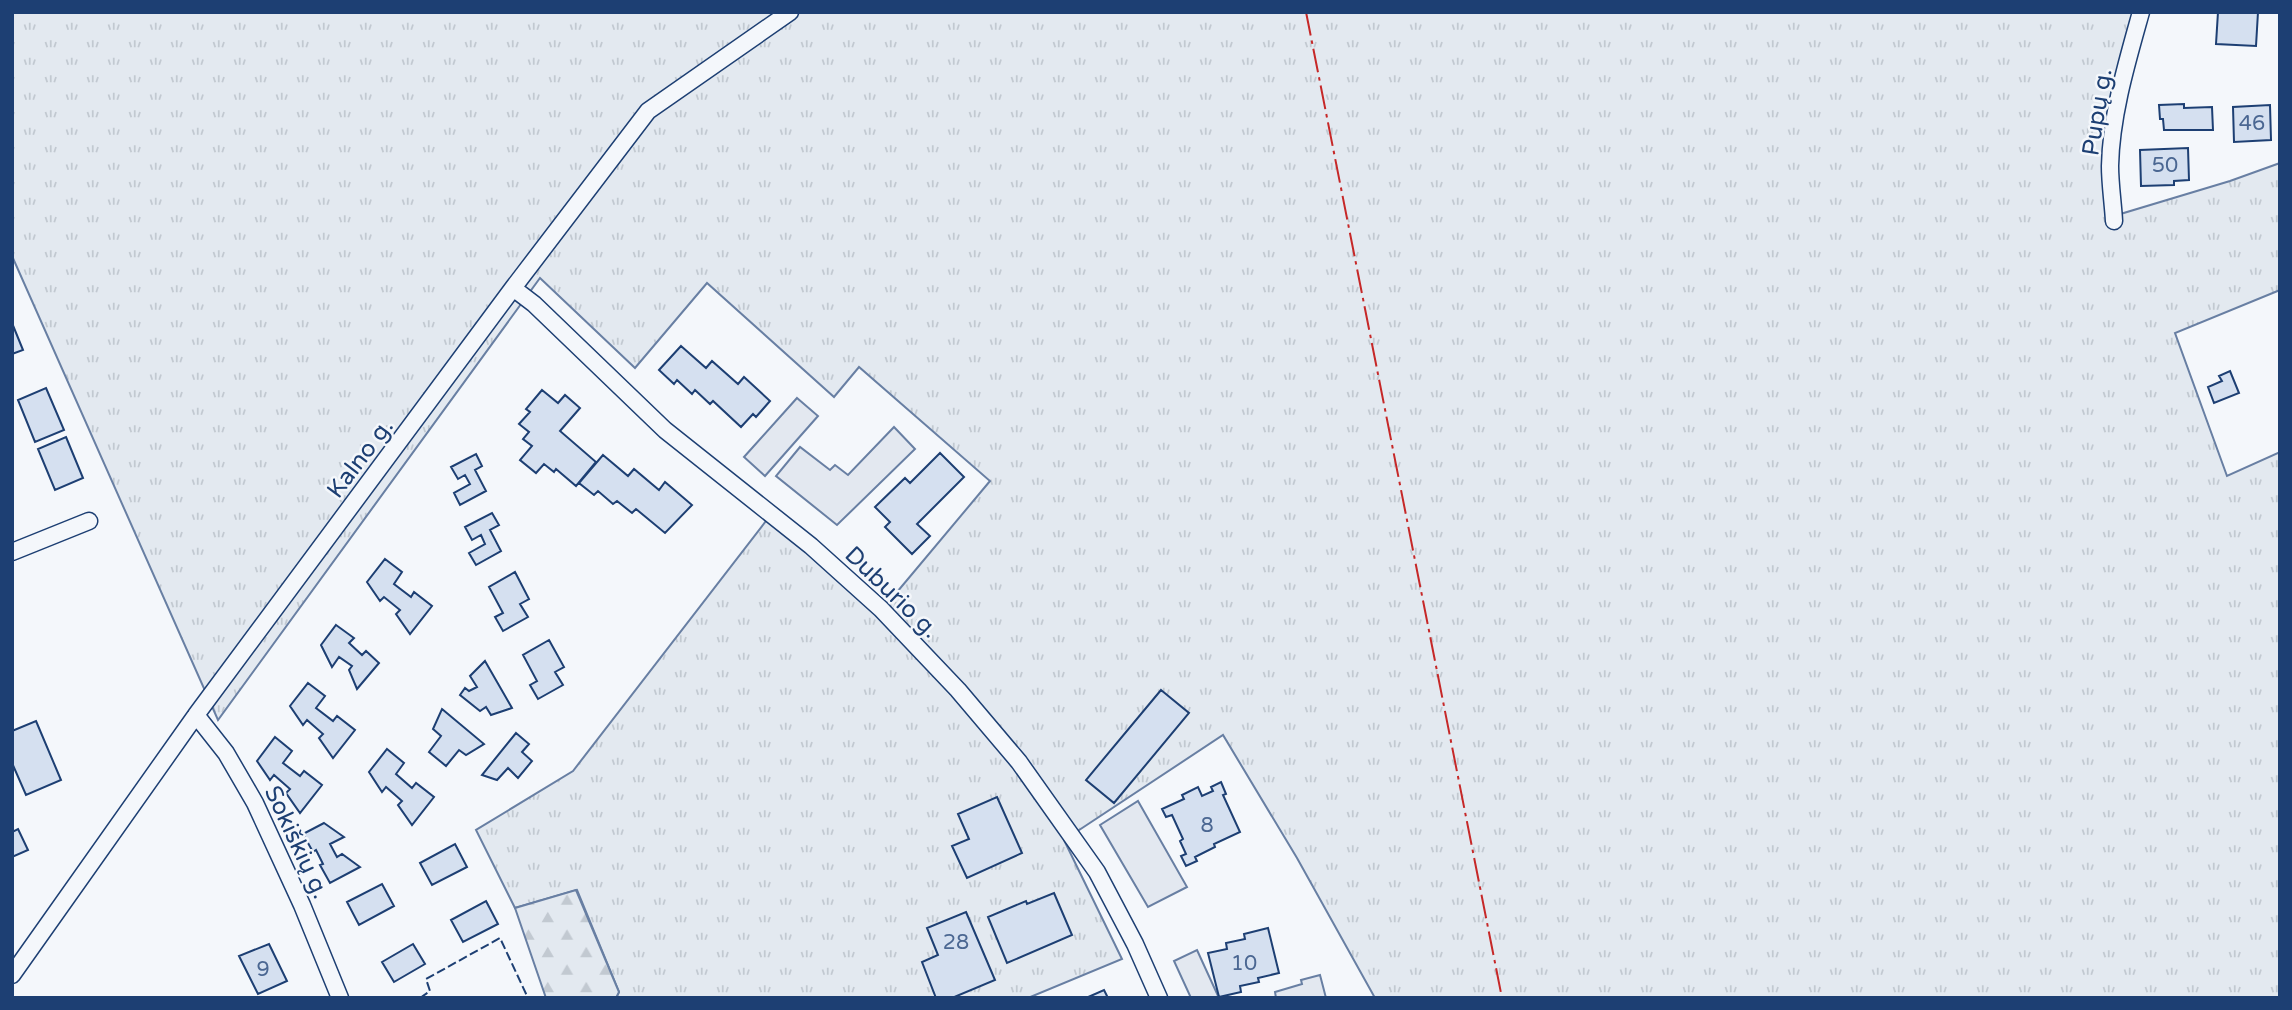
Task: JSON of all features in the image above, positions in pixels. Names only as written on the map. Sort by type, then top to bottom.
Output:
[{"type":"street","name":"Kalno g.","points":[[12,975],[197,715],[513,288],[648,111],[790,12]]},
{"type":"street","name":"Pupų g.","points":[[2114,220],[2110,167],[2115,120],[2141,12]]},
{"type":"street","name":"Duburio g.","points":[[513,288],[534,304],[664,430],[811,545],[881,609],[958,690],[1019,762],[1097,872],[1135,944],[1158,998]]},
{"type":"street","points":[[12,552],[89,521]]},
{"type":"street","name":"Sokiškių g.","points":[[197,715],[226,753],[255,803],[302,905],[340,998]]},
{"type":"green space","points":[[12,12],[2133,12],[2107,218],[2280,163],[2280,290],[2175,333],[2227,476],[2280,452],[2280,998],[1375,998],[1297,858],[1223,735],[1064,840],[1122,959],[1028,998],[616,998],[619,992],[577,890],[515,908],[476,830],[573,771],[776,508],[887,604],[990,481],[859,367],[834,397],[707,283],[635,368],[540,278],[218,720],[12,256]]},
{"type":"green space","points":[[576,890],[619,992],[616,998],[546,998],[515,908]]},
{"type":"shaded area","points":[[797,398],[818,416],[765,476],[744,457]]},
{"type":"shaded area","points":[[894,427],[915,449],[837,525],[776,476],[800,447],[830,470],[835,465],[848,475]]},
{"type":"shaded area","points":[[1138,801],[1187,887],[1148,907],[1100,825]]},
{"type":"shaded area","points":[[1197,950],[1219,998],[1191,998],[1174,961]]},
{"type":"shaded area","points":[[1320,975],[1326,998],[1276,998],[1275,992]]},
{"type":"building","points":[[2218,12],[2258,12],[2256,46],[2216,44]]},
{"type":"building","points":[[2184,104],[2184,108],[2212,107],[2213,130],[2164,130],[2159,105]]},
{"type":"building","points":[[2270,105],[2271,140],[2234,142],[2233,107]]},
{"type":"building","points":[[2188,148],[2189,180],[2174,181],[2174,185],[2141,186],[2140,150]]},
{"type":"building","points":[[12,323],[23,350],[12,354]]},
{"type":"building","points":[[681,346],[706,368],[712,361],[738,384],[744,377],[770,401],[756,417],[753,414],[741,427],[713,401],[710,404],[695,390],[692,394],[677,380],[674,384],[659,370]]},
{"type":"building","points":[[2230,371],[2239,393],[2214,403],[2208,387],[2222,381],[2219,376]]},
{"type":"building","points":[[46,388],[64,430],[35,442],[18,400]]},
{"type":"building","points":[[542,390],[558,403],[565,395],[580,408],[560,431],[596,462],[576,486],[556,469],[554,472],[544,464],[536,473],[520,460],[532,446],[523,439],[529,432],[519,424],[530,412],[526,409]]},
{"type":"building","points":[[66,437],[83,478],[55,490],[38,449]]},
{"type":"building","points":[[940,453],[964,477],[917,524],[930,536],[912,554],[885,527],[890,522],[875,507],[905,478],[910,483]]},
{"type":"building","points":[[476,454],[482,466],[475,470],[486,491],[460,505],[454,493],[470,484],[465,475],[458,479],[451,467]]},
{"type":"building","points":[[603,455],[628,476],[634,469],[659,490],[665,482],[692,505],[665,533],[636,509],[632,513],[617,501],[613,504],[598,491],[594,495],[579,483]]},
{"type":"building","points":[[492,513],[499,525],[490,530],[501,551],[476,565],[469,553],[485,544],[481,535],[472,540],[465,527]]},
{"type":"building","points":[[385,559],[402,572],[394,584],[411,597],[414,592],[432,606],[410,634],[396,614],[400,610],[384,597],[380,601],[367,582]]},
{"type":"building","points":[[515,572],[529,599],[520,604],[528,617],[503,631],[495,617],[503,613],[489,587]]},
{"type":"building","points":[[336,625],[354,638],[349,643],[362,655],[366,651],[379,663],[357,689],[349,670],[352,666],[339,657],[332,667],[321,645]]},
{"type":"building","points":[[549,640],[564,667],[555,672],[563,685],[538,699],[530,685],[537,681],[523,655]]},
{"type":"building","points":[[485,661],[512,708],[491,715],[486,707],[480,711],[460,695],[465,688],[469,691],[477,687],[470,676]]},
{"type":"building","points":[[308,683],[325,696],[316,708],[333,721],[337,716],[355,730],[333,758],[319,738],[323,734],[307,720],[303,725],[290,706]]},
{"type":"building","points":[[1161,690],[1189,713],[1114,803],[1086,780]]},
{"type":"building","points":[[442,709],[484,744],[466,755],[459,750],[446,766],[429,752],[441,736],[433,729]]},
{"type":"building","points":[[36,721],[61,780],[26,795],[12,763],[12,731]]},
{"type":"building","points":[[516,733],[529,744],[522,752],[532,761],[518,778],[508,768],[497,780],[482,775]]},
{"type":"building","points":[[275,737],[292,751],[283,763],[300,776],[304,771],[322,785],[300,813],[286,793],[290,789],[274,775],[270,780],[257,761]]},
{"type":"building","points":[[387,749],[404,763],[396,774],[412,788],[416,783],[434,797],[412,825],[398,805],[402,801],[386,787],[382,792],[369,772]]},
{"type":"building","points":[[1221,782],[1226,794],[1223,795],[1240,832],[1214,844],[1215,847],[1195,857],[1197,861],[1186,866],[1181,856],[1186,854],[1180,841],[1183,839],[1172,815],[1166,817],[1162,809],[1184,799],[1182,795],[1198,787],[1202,796],[1213,791],[1211,787]]},
{"type":"building","points":[[997,797],[1022,853],[967,878],[952,846],[969,839],[958,814]]},
{"type":"building","points":[[324,823],[344,837],[330,844],[337,857],[342,854],[360,867],[330,883],[320,865],[323,864],[316,850],[313,852],[303,834]]},
{"type":"building","points":[[18,829],[28,850],[12,857],[12,832]]},
{"type":"building","points":[[455,844],[467,867],[432,885],[420,863]]},
{"type":"building","points":[[382,884],[394,906],[359,925],[347,902]]},
{"type":"building","points":[[1054,893],[1072,935],[1007,963],[988,917]]},
{"type":"building","points":[[486,901],[498,924],[463,942],[451,920]]},
{"type":"building","points":[[966,912],[995,980],[952,998],[936,998],[922,962],[938,955],[927,928]]},
{"type":"building","points":[[1268,928],[1279,973],[1258,978],[1259,982],[1240,986],[1241,992],[1219,997],[1208,953],[1227,949],[1226,943],[1245,939],[1244,934]]},
{"type":"building","points":[[269,944],[287,981],[258,994],[239,956]]},
{"type":"building","points":[[413,944],[425,964],[394,982],[382,962]]},
{"type":"building","points":[[1104,990],[1108,998],[1086,998]]},
{"type":"fence","points":[[420,998],[430,991],[426,979],[500,938],[528,998]]},
{"type":"power","points":[[1306,12],[1502,998]]}]
